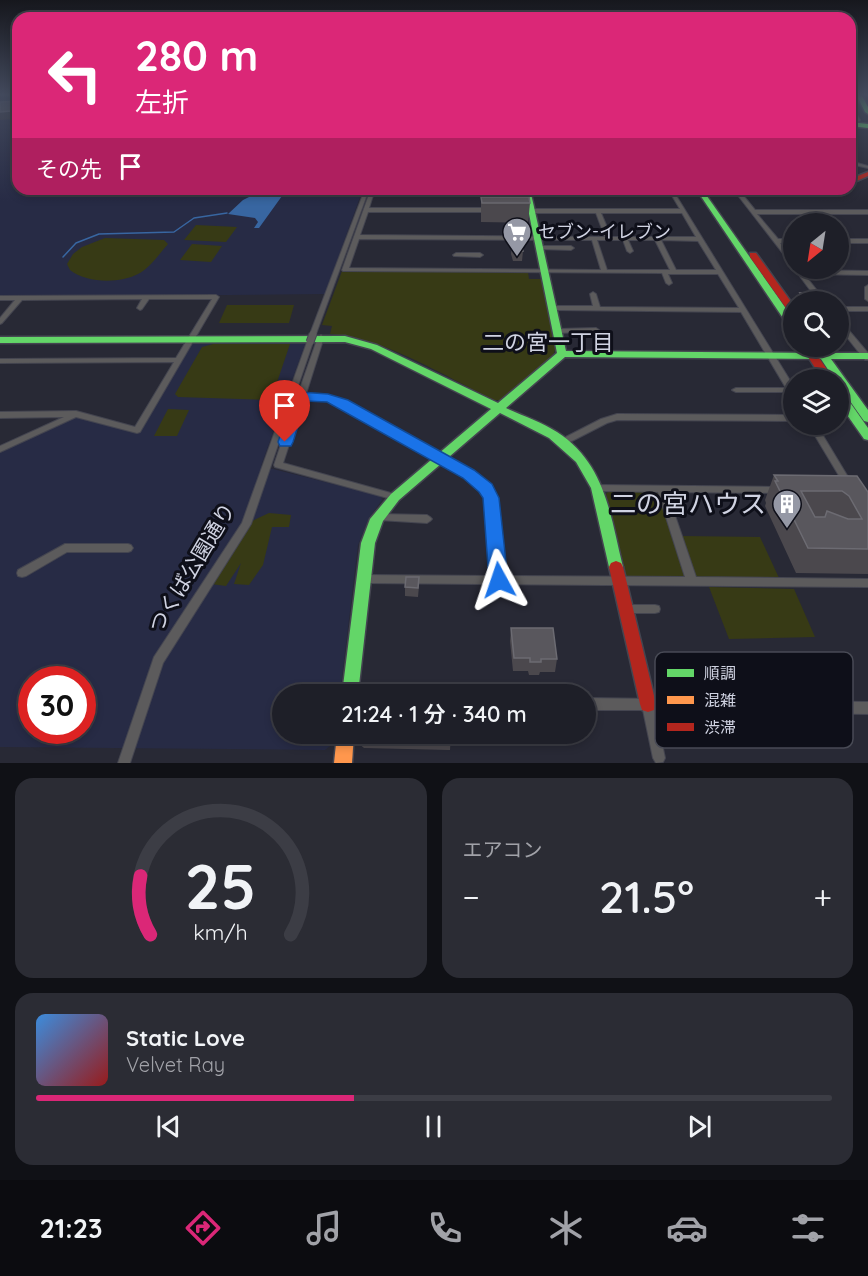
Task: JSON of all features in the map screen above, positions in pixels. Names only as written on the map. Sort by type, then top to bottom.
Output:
[{"type":"street","name":"つくば公園通り","points":[[124,763],[158,661],[246,524],[365,195]]},
{"type":"street","points":[[371,195],[345,270],[720,272]]},
{"type":"street","points":[[528,195],[555,308],[562,354]]},
{"type":"street","points":[[673,195],[783,376]]},
{"type":"street","points":[[703,195],[783,312]]},
{"type":"street","points":[[710,195],[783,298]]},
{"type":"street","points":[[739,195],[783,249]]},
{"type":"street","points":[[366,210],[496,211]]},
{"type":"street","points":[[520,211],[682,211]]},
{"type":"street","points":[[598,211],[609,239]]},
{"type":"street","points":[[752,212],[868,212]]},
{"type":"street","points":[[356,237],[540,243],[594,239],[699,239]]},
{"type":"street","points":[[594,239],[605,272]]},
{"type":"street","points":[[625,239],[630,251]]},
{"type":"street","points":[[657,239],[674,272]]},
{"type":"street","points":[[776,240],[783,240]]},
{"type":"street","points":[[849,241],[868,241]]},
{"type":"street","points":[[540,243],[571,248]]},
{"type":"street","points":[[456,255],[480,255]]},
{"type":"street","points":[[468,255],[468,271]]},
{"type":"street","points":[[575,271],[578,282]]},
{"type":"street","points":[[664,272],[669,283]]},
{"type":"street","points":[[849,272],[868,273]]},
{"type":"street","points":[[805,279],[814,291]]},
{"type":"street","points":[[868,287],[868,299]]},
{"type":"street","points":[[593,294],[597,309]]},
{"type":"street","points":[[140,308],[147,297]]},
{"type":"street","points":[[0,298],[216,297],[137,430],[76,414],[0,415]]},
{"type":"street","points":[[0,322],[20,298]]},
{"type":"street","points":[[555,308],[743,310]]},
{"type":"street","points":[[849,309],[868,309]]},
{"type":"street","points":[[559,331],[596,330]]},
{"type":"street","points":[[849,335],[867,357]]},
{"type":"street","points":[[0,340],[191,338],[352,340],[368,345],[499,408],[563,442],[585,465],[597,488],[655,739]]},
{"type":"street","points":[[315,338],[300,396],[278,465],[395,497]]},
{"type":"street","points":[[351,684],[368,543],[379,517],[395,497],[562,354],[783,354]]},
{"type":"street","points":[[849,355],[867,357]]},
{"type":"street","points":[[820,357],[868,418]]},
{"type":"street","points":[[0,361],[179,360]]},
{"type":"street","points":[[736,390],[783,392]]},
{"type":"street","points":[[300,396],[328,398],[343,404],[475,478],[489,493],[493,509],[499,580]]},
{"type":"street","points":[[849,409],[868,436]]},
{"type":"street","points":[[0,449],[76,414]]},
{"type":"street","points":[[563,442],[604,420],[617,417],[783,418]]},
{"type":"street","points":[[819,435],[853,491],[846,491]]},
{"type":"street","points":[[597,488],[788,490]]},
{"type":"street","points":[[662,489],[692,582]]},
{"type":"street","points":[[379,517],[427,519]]},
{"type":"street","points":[[22,573],[65,548],[128,548]]},
{"type":"street","points":[[363,579],[868,583]]},
{"type":"street","points":[[626,609],[655,609]]},
{"type":"street","points":[[596,704],[655,705]]},
{"type":"street","points":[[853,708],[868,708]]},
{"type":"street","points":[[343,763],[345,744]]},
{"type":"street","points":[[657,748],[659,758]]},
{"type":"shaded area","points":[[0,130],[12,130],[12,195],[361,195],[325,294],[0,297]]},
{"type":"shaded area","points":[[306,342],[261,466],[381,496],[382,500],[369,518],[358,545],[341,684],[272,684],[272,744],[333,744],[325,750],[0,747],[0,452],[76,417],[138,433],[193,343]]},
{"type":"green space","points":[[196,225],[237,227],[226,242],[184,240]]},
{"type":"green space","points":[[105,238],[164,240],[168,244],[146,268],[130,277],[112,281],[94,280],[70,270],[67,264],[73,254],[82,247]]},
{"type":"green space","points":[[192,244],[222,246],[211,262],[180,260]]},
{"type":"green space","points":[[342,271],[528,272],[529,279],[543,279],[555,327],[554,353],[545,365],[530,378],[501,400],[494,400],[393,350],[351,337],[330,334],[332,326],[322,325]]},
{"type":"green space","points":[[227,305],[294,305],[289,323],[219,323]]},
{"type":"green space","points":[[213,344],[290,344],[271,400],[178,397],[175,394],[202,347]]},
{"type":"green space","points":[[168,409],[189,410],[177,436],[154,436]]},
{"type":"green space","points":[[608,492],[656,492],[660,495],[686,575],[684,578],[629,577],[626,575],[606,494]]},
{"type":"green space","points":[[269,513],[291,515],[289,527],[272,527],[263,565],[249,585],[234,584],[241,563],[226,586],[211,584],[250,522]]},
{"type":"green space","points":[[682,536],[760,537],[779,578],[698,578],[694,575]]},
{"type":"green space","points":[[709,587],[794,589],[815,637],[729,639]]},
{"type":"water","points":[[253,195],[283,195],[259,228],[254,228],[258,222],[255,218],[228,214],[243,200]]},
{"type":"building","points":[[481,197],[529,197],[530,203],[482,203]]},
{"type":"building","points":[[512,244],[521,244],[523,251],[514,251]]},
{"type":"building","points":[[774,475],[857,476],[868,492],[868,549],[808,548],[775,481],[778,481]],"holes":[[[801,491],[842,491],[849,496],[862,519],[848,519],[827,511],[825,517],[815,517]]]},
{"type":"building","points":[[406,577],[419,577],[418,588],[405,587]]},
{"type":"building","points":[[511,628],[553,628],[557,659],[530,662],[530,658],[514,658]]},
{"type":"waterway","points":[[63,257],[76,243],[99,234],[174,232],[194,218],[227,213]]},
{"type":"traffic: fast","points":[[351,684],[368,543],[377,519],[395,497],[562,354],[528,195]]},
{"type":"traffic: fast","points":[[703,195],[783,312]]},
{"type":"traffic: fast","points":[[0,340],[345,339],[374,347],[553,435],[581,459],[597,488],[616,567]]},
{"type":"traffic: fast","points":[[562,354],[866,356]]},
{"type":"traffic: fast","points":[[825,357],[868,418]]},
{"type":"traffic: fast","points":[[849,409],[868,436]]},
{"type":"traffic: slow","points":[[343,763],[345,744]]},
{"type":"traffic: jam","points":[[856,179],[868,174]]},
{"type":"traffic: jam","points":[[753,255],[783,297]]},
{"type":"traffic: jam","points":[[813,357],[822,369]]},
{"type":"traffic: jam","points":[[616,567],[648,704]]},
{"type":"place","name":"セブン-イレブン","points":[[517,258]]},
{"type":"place","name":"二の宮ハウス","points":[[787,530]]},
{"type":"district","name":"二の宮一丁目","points":[[548,342]]},
{"type":"route","points":[[285,442],[300,396],[328,398],[343,404],[469,474],[486,488],[491,498],[499,580]]}]
